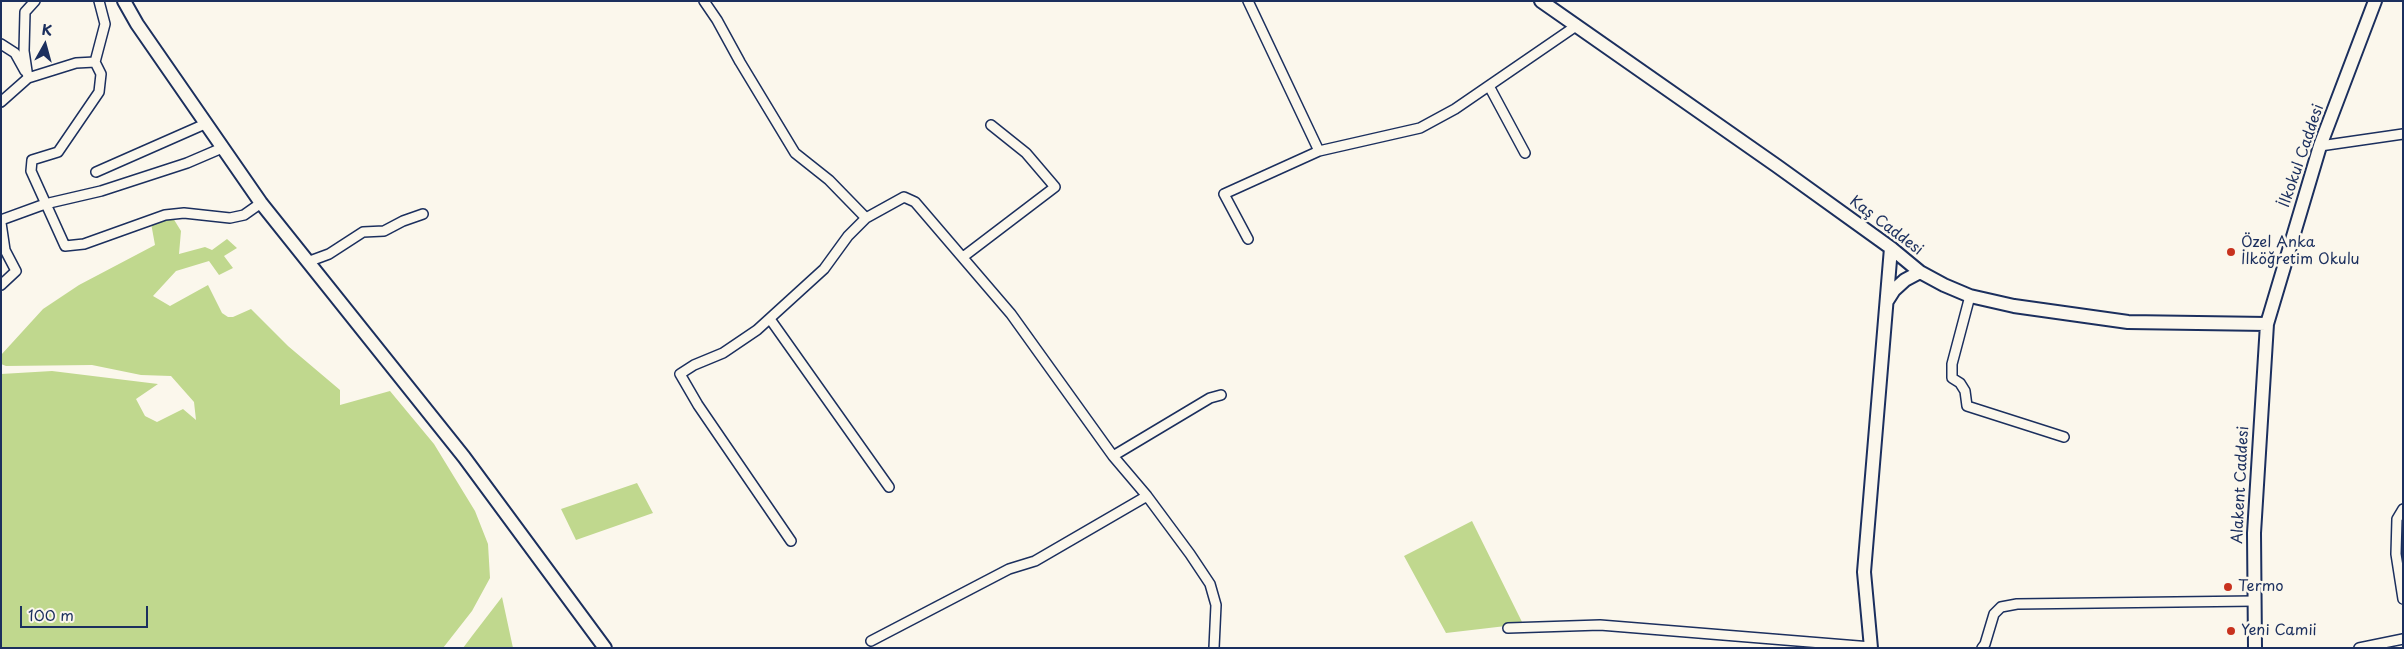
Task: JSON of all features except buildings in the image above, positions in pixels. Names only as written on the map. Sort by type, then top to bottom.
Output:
[{"type":"street","points":[[28,78],[24,51],[25,12],[35,1]]},
{"type":"street","points":[[99,1],[105,24],[95,62],[101,74],[99,92],[58,152],[32,160],[31,171],[66,246],[84,244],[165,215],[191,213],[230,218],[244,215],[261,203]]},
{"type":"street","points":[[704,1],[718,20],[745,70],[795,152],[829,180],[866,218]]},
{"type":"street","points":[[1248,1],[1319,150]]},
{"type":"street","name":"Kaş Caddesi","points":[[1541,1],[1891,248],[1920,272],[1970,296],[2014,306],[2128,322],[2267,324]]},
{"type":"street","name":"İlkokul Caddesi","points":[[2267,324],[2320,146],[2374,1]]},
{"type":"street","points":[[125,2],[137,24],[261,203],[310,261],[464,457],[605,648]]},
{"type":"street","points":[[1248,239],[1224,194],[1319,150],[1420,128],[1455,109],[1521,61],[1576,26]]},
{"type":"street","points":[[1,44],[15,53],[28,78]]},
{"type":"street","points":[[1,102],[28,78],[76,63],[95,62]]},
{"type":"street","points":[[1488,86],[1525,153]]},
{"type":"street","points":[[96,172],[205,124]]},
{"type":"street","points":[[963,257],[1055,187],[1026,153],[991,125]]},
{"type":"street","points":[[2320,146],[2403,134]]},
{"type":"street","points":[[1,285],[16,271],[5,250],[1,221],[45,204],[109,188],[187,163],[222,148]]},
{"type":"street","points":[[791,540],[698,405],[680,374],[694,364],[723,353],[758,330],[824,269],[848,236],[866,218],[904,197],[916,202],[1011,314],[1113,456],[1147,496],[1210,584],[1216,605],[1214,648]]},
{"type":"street","points":[[310,261],[329,254],[362,232],[384,231],[402,221],[423,214]]},
{"type":"street","points":[[1508,628],[1600,625],[1871,648],[1864,572],[1891,248]]},
{"type":"street","points":[[1885,306],[1894,290],[1905,280],[1920,272]]},
{"type":"street","points":[[1970,296],[1952,364],[1952,378],[1960,383],[1965,391],[1967,406],[2064,437]]},
{"type":"street","points":[[770,319],[888,487]]},
{"type":"street","name":"Alakent Caddesi","points":[[2255,648],[2254,533],[2267,324]]},
{"type":"street","points":[[1113,456],[1210,398],[1221,395]]},
{"type":"street","points":[[871,642],[1009,569],[1035,562],[1147,496]]},
{"type":"street","points":[[2403,508],[2397,519],[2396,554],[2403,599]]},
{"type":"street","points":[[1982,648],[1994,614],[2001,607],[2017,604],[2255,601]]},
{"type":"street","points":[[2358,648],[2403,639]]},
{"type":"green space","points":[[173,218],[181,231],[179,254],[205,247],[212,250],[227,239],[237,248],[224,256],[233,268],[219,275],[209,261],[176,271],[153,296],[170,306],[208,285],[222,313],[228,317],[233,317],[251,309],[288,346],[340,390],[340,405],[390,391],[434,444],[475,511],[488,544],[490,578],[472,611],[443,648],[1,648],[1,374],[52,371],[158,384],[136,399],[145,416],[157,422],[183,409],[196,420],[194,402],[171,376],[141,375],[92,365],[6,366],[1,364],[1,355],[43,309],[79,285],[155,245],[151,223]]},
{"type":"green space","points":[[637,483],[653,513],[576,540],[561,509]]},
{"type":"green space","points":[[1472,521],[1523,624],[1446,633],[1404,556]]},
{"type":"green space","points":[[502,597],[513,648],[463,648],[472,636]]},
{"type":"place","name":"Özel Anka İlköğretim Okulu","points":[[2231,252]]},
{"type":"place","name":"Termo","points":[[2228,587]]},
{"type":"place","name":"Yeni Camii","points":[[2231,631]]}]
